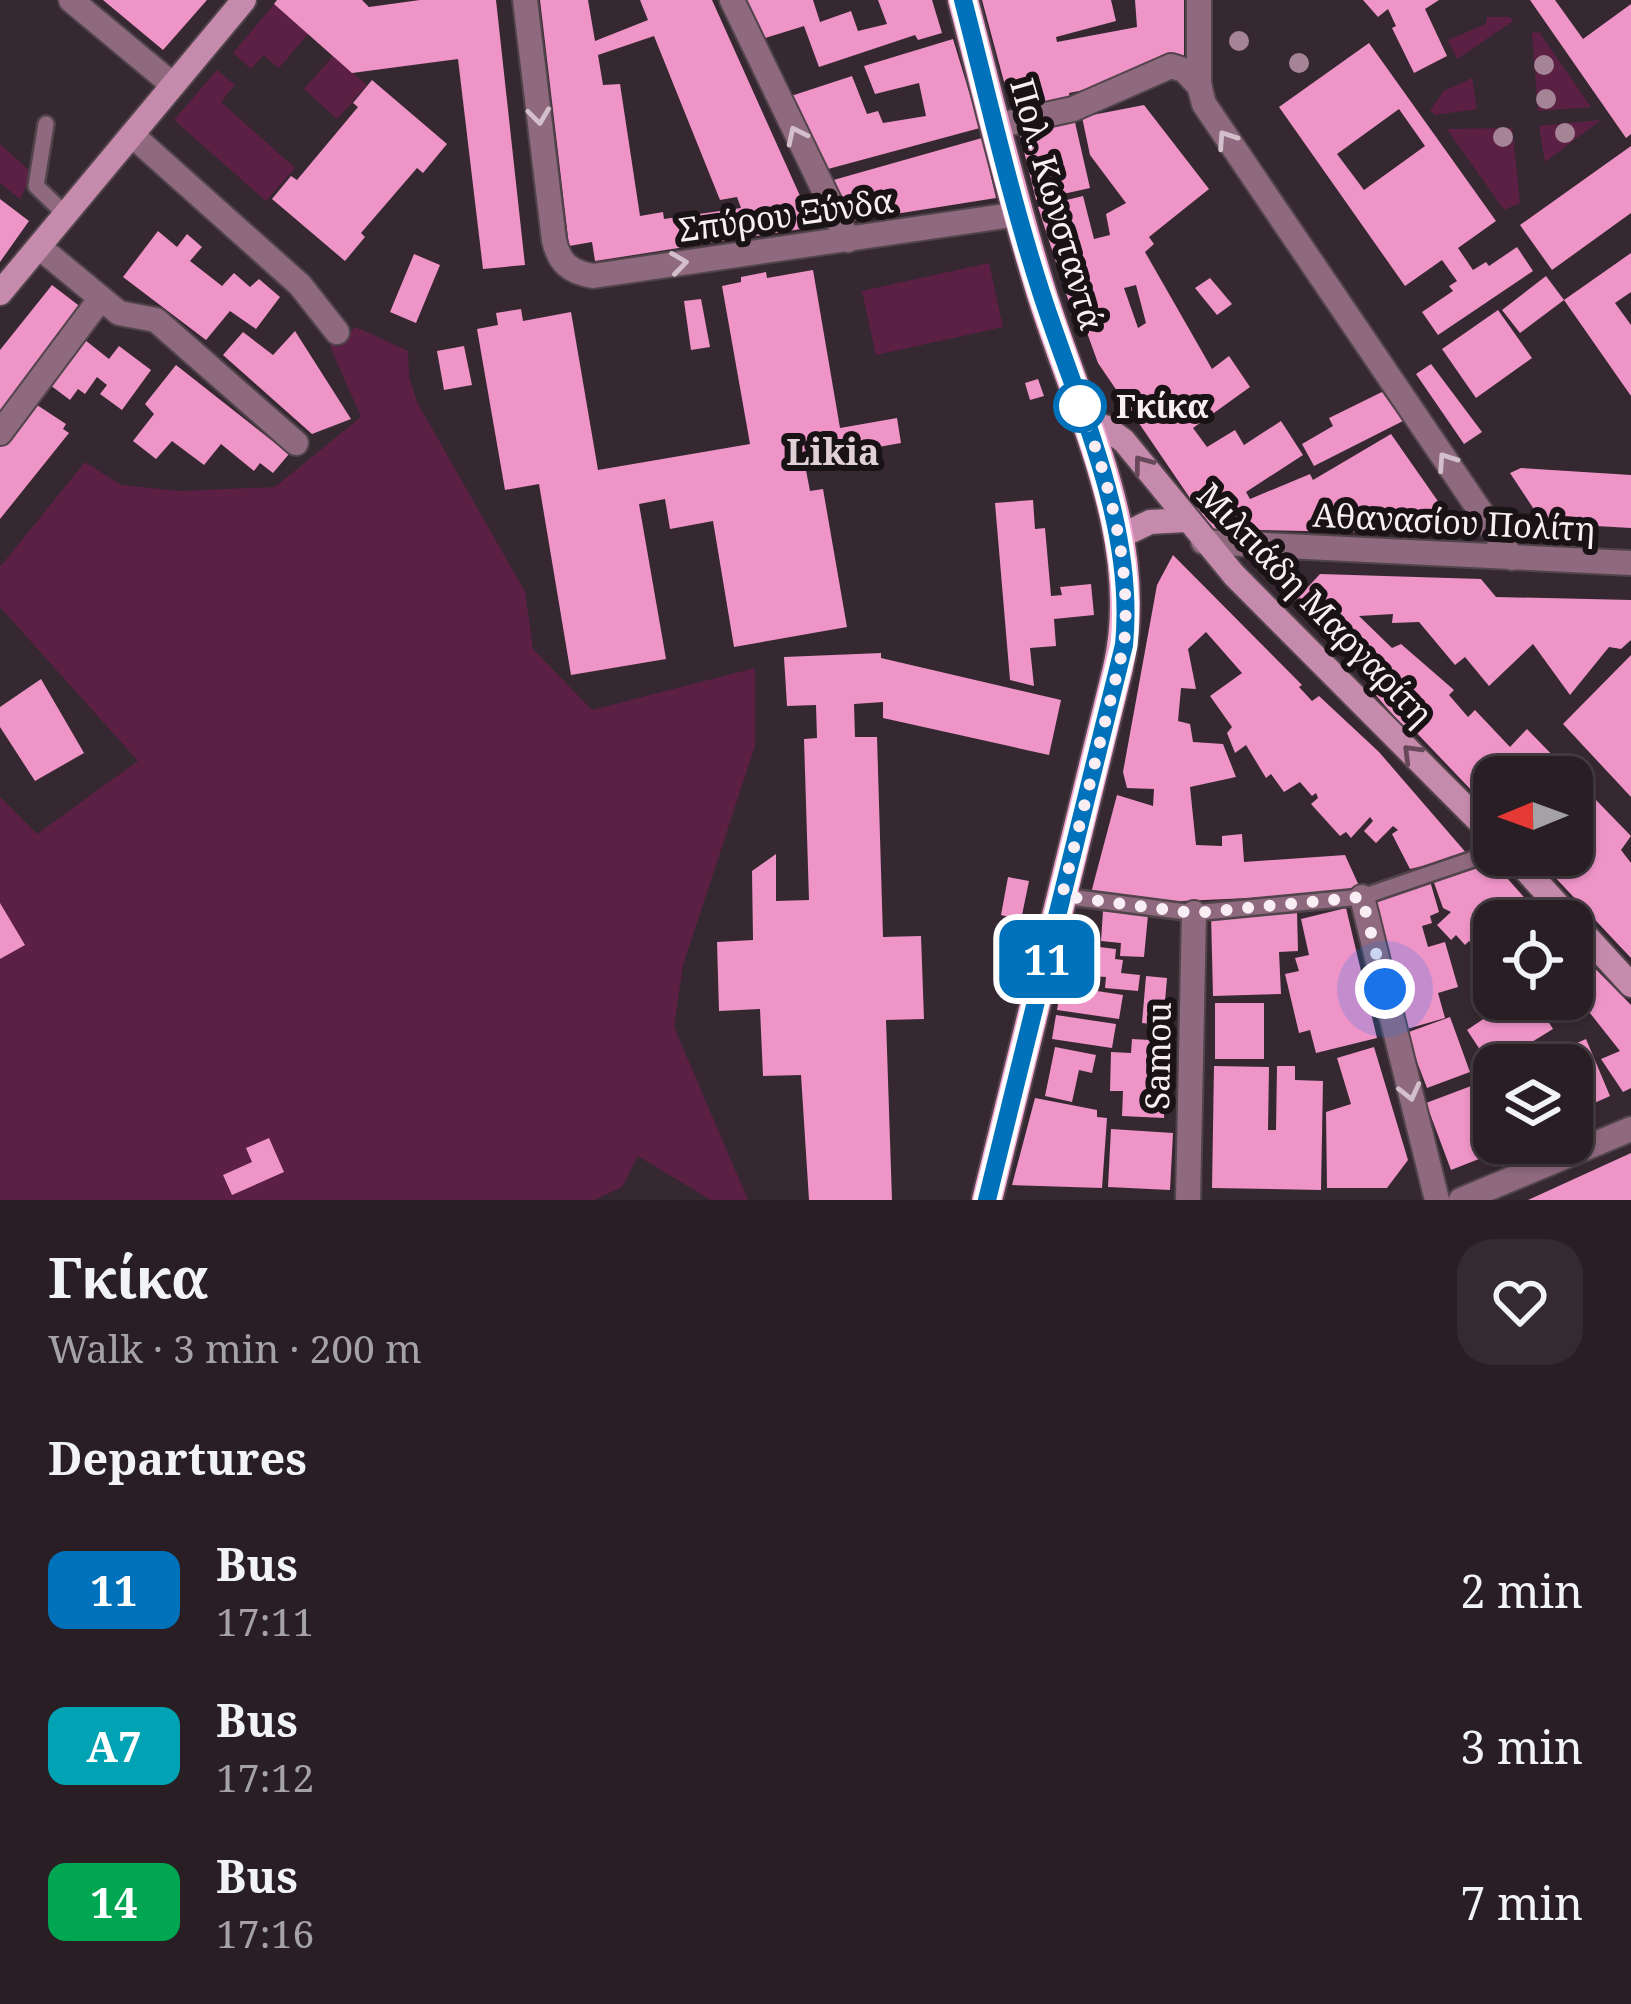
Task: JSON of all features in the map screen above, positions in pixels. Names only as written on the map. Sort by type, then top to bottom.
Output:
[{"type":"main road","points":[[0,293],[244,0]]},
{"type":"main road","name":"Πολ. Κωνσταντά","points":[[963,0],[1018,214],[1088,426],[1117,538],[1127,605],[1124,645],[987,1200]]},
{"type":"main road","name":"Μιλτιάδη Μαργαρίτη","points":[[1088,426],[1105,427],[1124,441],[1203,542],[1473,815]]},
{"type":"main road","points":[[1117,538],[1150,522],[1185,520]]},
{"type":"main road","points":[[1531,876],[1631,985]]},
{"type":"street","points":[[70,0],[173,85]]},
{"type":"street","name":"Σπύρου Ξύνδα","points":[[524,0],[554,240],[565,266],[593,275],[1018,214]]},
{"type":"street","points":[[732,0],[848,240]]},
{"type":"street","points":[[1199,0],[1200,88]]},
{"type":"street","points":[[996,126],[1073,110],[1171,66],[1184,70],[1200,88],[1213,121],[1512,558]]},
{"type":"street","points":[[132,135],[300,285],[337,332]]},
{"type":"street","points":[[39,247],[124,316],[156,320],[296,442]]},
{"type":"street","points":[[0,433],[101,298]]},
{"type":"street","name":"Αθανασίου Πολίτη","points":[[1203,542],[1631,563]]},
{"type":"street","points":[[1362,897],[1437,1200]]},
{"type":"street","name":"Samou","points":[[1189,1200],[1194,913]]},
{"type":"street","points":[[1461,1200],[1631,1129]]},
{"type":"lane","points":[[46,124],[36,186],[66,215]]},
{"type":"lane","points":[[1062,896],[1194,913],[1362,897],[1473,859]]},
{"type":"shaded area","points":[[274,4],[308,34],[279,68],[263,55],[251,69],[233,53]]},
{"type":"shaded area","points":[[1487,17],[1513,21],[1457,59],[1448,40],[1486,24]]},
{"type":"shaded area","points":[[1539,32],[1591,107],[1538,111],[1532,33]]},
{"type":"shaded area","points":[[333,56],[367,85],[337,119],[304,89]]},
{"type":"shaded area","points":[[217,70],[235,85],[221,102],[295,168],[266,201],[174,120]]},
{"type":"shaded area","points":[[1472,78],[1477,109],[1435,115],[1430,110],[1444,91]]},
{"type":"shaded area","points":[[1601,120],[1545,162],[1539,126]]},
{"type":"shaded area","points":[[1512,128],[1520,203],[1504,210],[1447,129]]},
{"type":"shaded area","points":[[0,144],[32,173],[20,199],[0,183]]},
{"type":"shaded area","points":[[989,263],[1003,327],[876,355],[862,291]]},
{"type":"shaded area","points":[[356,327],[408,351],[417,402],[525,592],[533,649],[592,710],[755,668],[755,746],[683,965],[674,1027],[748,1200],[711,1200],[638,1156],[622,1187],[594,1200],[0,1200],[0,797],[37,834],[138,761],[0,607],[0,567],[85,462],[121,485],[180,491],[275,487],[361,417],[330,346]]},
{"type":"building","points":[[103,0],[207,0],[163,50]]},
{"type":"building","points":[[277,0],[362,0],[369,7],[420,0],[496,0],[525,265],[483,269],[458,59],[352,73],[274,4]]},
{"type":"building","points":[[540,0],[588,0],[595,41],[648,20],[640,0],[712,0],[814,227],[595,261],[592,242],[569,246]],"holes":[[[654,36],[720,200],[737,197],[741,208],[664,219],[663,212],[640,216],[620,84],[603,85],[598,55]]]},
{"type":"building","points":[[743,0],[813,0],[820,22],[851,11],[858,31],[887,24],[878,0],[932,0],[942,33],[918,40],[915,35],[819,67],[804,26],[759,40]]},
{"type":"building","points":[[982,0],[1111,0],[1116,21],[1056,37],[1057,42],[1137,27],[1135,0],[1184,0],[1184,70],[1069,93],[1071,105],[1014,119]]},
{"type":"building","points":[[1363,0],[1439,0],[1425,9],[1447,56],[1414,73],[1388,9],[1378,17]]},
{"type":"building","points":[[1530,0],[1555,0],[1583,39],[1631,4],[1631,134],[1626,138]]},
{"type":"building","points":[[953,39],[980,128],[828,169],[791,96],[852,76],[867,114],[878,111],[883,123],[926,116],[919,83],[875,94],[864,66]]},
{"type":"building","points":[[1369,43],[1496,221],[1458,248],[1473,270],[1486,262],[1489,266],[1517,247],[1533,271],[1438,335],[1422,312],[1453,291],[1449,286],[1457,281],[1442,260],[1405,286],[1279,107]],"holes":[[[1399,109],[1425,146],[1364,190],[1337,154]]]},
{"type":"building","points":[[372,80],[447,144],[423,173],[417,168],[361,233],[365,237],[345,261],[272,199],[291,176],[297,180],[358,107],[353,103]]},
{"type":"building","points":[[1144,105],[1209,189],[1149,237],[1154,244],[1145,252],[1212,369],[1229,356],[1250,387],[1193,428],[1207,447],[1235,430],[1244,445],[1281,421],[1303,455],[1246,492],[1250,499],[1310,474],[1313,480],[1391,434],[1442,507],[1442,534],[1211,529],[1098,363],[1086,330],[1079,333],[1038,207],[1083,196],[1094,239],[1110,235],[1106,214],[1126,203],[1090,155],[1082,117]],"holes":[[[1136,285],[1146,323],[1138,328],[1124,288]]]},
{"type":"building","points":[[1074,118],[1090,188],[1036,200],[1019,131]]},
{"type":"building","points":[[982,138],[996,198],[851,221],[830,181]]},
{"type":"building","points":[[1631,146],[1631,213],[1552,270],[1520,225]]},
{"type":"building","points":[[0,199],[29,221],[0,262]]},
{"type":"building","points":[[158,231],[177,247],[187,234],[202,247],[190,261],[222,286],[234,273],[250,287],[259,279],[280,297],[256,329],[230,311],[206,340],[123,277]]},
{"type":"building","points":[[1631,253],[1631,292],[1615,303],[1631,325],[1631,396],[1564,300]]},
{"type":"building","points":[[414,254],[440,265],[416,323],[390,312]]},
{"type":"building","points":[[813,270],[840,428],[897,418],[901,443],[804,460],[810,491],[823,489],[847,627],[734,647],[713,521],[670,529],[665,499],[639,504],[666,659],[571,675],[539,484],[505,490],[477,329],[498,325],[496,313],[521,309],[523,321],[571,312],[598,470],[750,444],[722,286],[766,272],[767,278]]},
{"type":"building","points":[[1546,276],[1564,300],[1520,333],[1502,310]]},
{"type":"building","points":[[1210,278],[1232,304],[1217,315],[1195,288]]},
{"type":"building","points":[[52,285],[82,308],[0,413],[0,350]]},
{"type":"building","points":[[701,299],[710,347],[691,350],[684,301]]},
{"type":"building","points":[[1498,310],[1532,358],[1476,398],[1442,349]]},
{"type":"building","points":[[295,331],[351,419],[312,434],[223,355],[243,332],[273,355]]},
{"type":"building","points":[[85,340],[109,359],[119,346],[151,370],[122,410],[100,394],[107,385],[97,377],[85,394],[78,389],[70,400],[50,385]]},
{"type":"building","points":[[464,346],[472,385],[444,390],[437,351]]},
{"type":"building","points":[[1431,364],[1482,432],[1464,444],[1416,374]]},
{"type":"building","points":[[176,365],[289,454],[273,473],[260,463],[254,471],[221,444],[204,465],[172,441],[156,459],[133,441],[154,414],[145,404]]},
{"type":"building","points":[[1038,379],[1044,396],[1030,400],[1025,383]]},
{"type":"building","points":[[1382,392],[1403,421],[1314,466],[1302,444],[1333,426],[1329,418]]},
{"type":"building","points":[[34,403],[66,424],[63,429],[69,433],[0,519],[0,446]]},
{"type":"building","points":[[1521,468],[1631,475],[1631,528],[1543,523],[1510,473]]},
{"type":"building","points":[[1033,500],[1035,529],[1045,528],[1051,596],[1062,595],[1060,587],[1091,584],[1094,615],[1054,619],[1056,646],[1030,648],[1034,686],[1010,680],[995,503]]},
{"type":"building","points":[[1173,555],[1302,685],[1299,687],[1312,701],[1319,696],[1379,752],[1468,855],[1410,869],[1392,834],[1398,830],[1393,826],[1376,843],[1364,831],[1373,821],[1370,817],[1351,838],[1346,832],[1340,836],[1311,804],[1318,798],[1316,793],[1312,796],[1300,782],[1284,792],[1271,774],[1266,778],[1246,745],[1235,753],[1227,733],[1232,727],[1210,696],[1242,673],[1206,632],[1188,649],[1196,689],[1181,688],[1178,721],[1190,724],[1193,742],[1223,744],[1236,777],[1190,787],[1196,845],[1222,846],[1222,836],[1242,834],[1244,862],[1345,855],[1360,888],[1159,902],[1091,893],[1117,795],[1153,806],[1154,789],[1127,788],[1123,772],[1157,585]]},
{"type":"building","points":[[1320,574],[1481,579],[1496,597],[1631,600],[1631,640],[1621,649],[1609,647],[1570,695],[1533,644],[1489,686],[1465,657],[1455,665],[1419,622],[1392,623],[1393,614],[1359,616],[1392,648],[1401,644],[1454,690],[1449,695],[1468,717],[1475,710],[1510,747],[1527,729],[1553,756],[1473,756],[1473,792],[1413,729],[1409,733],[1366,684],[1370,677],[1294,602]]},
{"type":"building","points":[[881,653],[881,658],[1061,700],[1049,755],[883,718],[883,702],[854,704],[855,737],[877,737],[883,937],[921,936],[924,1019],[886,1020],[892,1200],[809,1200],[801,1075],[763,1076],[760,1009],[719,1011],[717,942],[753,940],[752,871],[776,854],[776,901],[809,900],[804,739],[817,738],[816,705],[787,706],[784,657]]},
{"type":"building","points":[[1631,655],[1631,797],[1593,756],[1563,724]]},
{"type":"building","points":[[41,679],[84,753],[35,781],[0,727],[0,707]]},
{"type":"building","points":[[1593,797],[1631,836],[1621,850],[1631,863],[1631,958],[1593,918],[1593,900],[1576,900],[1554,876],[1593,876]]},
{"type":"building","points":[[1473,867],[1473,876],[1505,876],[1526,900],[1473,900],[1473,946],[1469,941],[1465,945],[1456,935],[1451,940],[1437,925],[1451,912],[1443,908],[1433,880]]},
{"type":"building","points":[[1008,877],[1029,881],[1021,920],[1001,915]]},
{"type":"building","points":[[1430,881],[1439,912],[1430,916],[1432,923],[1422,926],[1428,947],[1445,942],[1458,987],[1438,993],[1445,1018],[1407,1029],[1369,899]]},
{"type":"building","points":[[0,903],[25,945],[0,959]]},
{"type":"building","points":[[1346,908],[1377,1038],[1316,1053],[1310,1030],[1299,1033],[1285,974],[1299,971],[1295,958],[1309,955],[1301,919]]},
{"type":"building","points":[[1103,911],[1148,915],[1144,957],[1120,956],[1121,943],[1101,941]]},
{"type":"building","points":[[1297,912],[1298,951],[1279,952],[1281,994],[1213,996],[1211,914]]},
{"type":"building","points":[[1082,945],[1116,949],[1115,959],[1123,960],[1121,973],[1140,975],[1138,991],[1105,988],[1106,977],[1092,976],[1093,965],[1080,964]]},
{"type":"building","points":[[1593,966],[1631,1005],[1631,1088],[1623,1092],[1601,1059],[1620,1051],[1593,1017]]},
{"type":"building","points":[[1064,969],[1083,972],[1082,980],[1099,983],[1097,991],[1123,995],[1119,1019],[1057,1010]]},
{"type":"building","points":[[1146,976],[1167,978],[1163,1025],[1142,1023]]},
{"type":"building","points":[[1215,1003],[1264,1003],[1264,1059],[1215,1059]]},
{"type":"building","points":[[1056,1015],[1116,1024],[1112,1048],[1052,1039]]},
{"type":"building","points":[[1450,1017],[1470,1072],[1427,1088],[1406,1033]]},
{"type":"building","points":[[1482,1020],[1547,1020],[1553,1029],[1528,1044],[1476,1044],[1467,1030]]},
{"type":"building","points":[[1132,1039],[1167,1041],[1164,1118],[1122,1116],[1123,1091],[1110,1091],[1111,1052],[1131,1053]]},
{"type":"building","points":[[1055,1047],[1096,1055],[1092,1073],[1079,1070],[1072,1102],[1045,1096]]},
{"type":"building","points":[[1374,1047],[1408,1160],[1387,1188],[1327,1188],[1326,1112],[1351,1104],[1337,1058]]},
{"type":"building","points":[[1593,1056],[1610,1096],[1593,1104]]},
{"type":"building","points":[[1214,1066],[1269,1067],[1268,1130],[1276,1130],[1277,1066],[1295,1066],[1295,1080],[1323,1081],[1321,1190],[1212,1188]]},
{"type":"building","points":[[1473,1085],[1473,1161],[1451,1170],[1426,1103]]},
{"type":"building","points":[[1035,1098],[1097,1110],[1097,1117],[1107,1118],[1102,1188],[1012,1185]]},
{"type":"building","points":[[1111,1129],[1173,1133],[1170,1190],[1108,1187]]},
{"type":"building","points":[[269,1138],[284,1172],[232,1195],[223,1175],[252,1162],[246,1148]]},
{"type":"building","points":[[1631,1153],[1631,1200],[1528,1200]]},
{"type":"bus line","name":"11","points":[[963,0],[1040,289],[1106,486],[1127,605],[1124,645],[987,1200]]},
{"type":"place","name":"Γκίκα","points":[[1080,406]]},
{"type":"district","name":"Likia","points":[[833,452]]},
{"type":"route","points":[[1080,406],[1106,486],[1127,605],[1124,645],[1062,896],[1194,913],[1362,897],[1385,989]]}]
